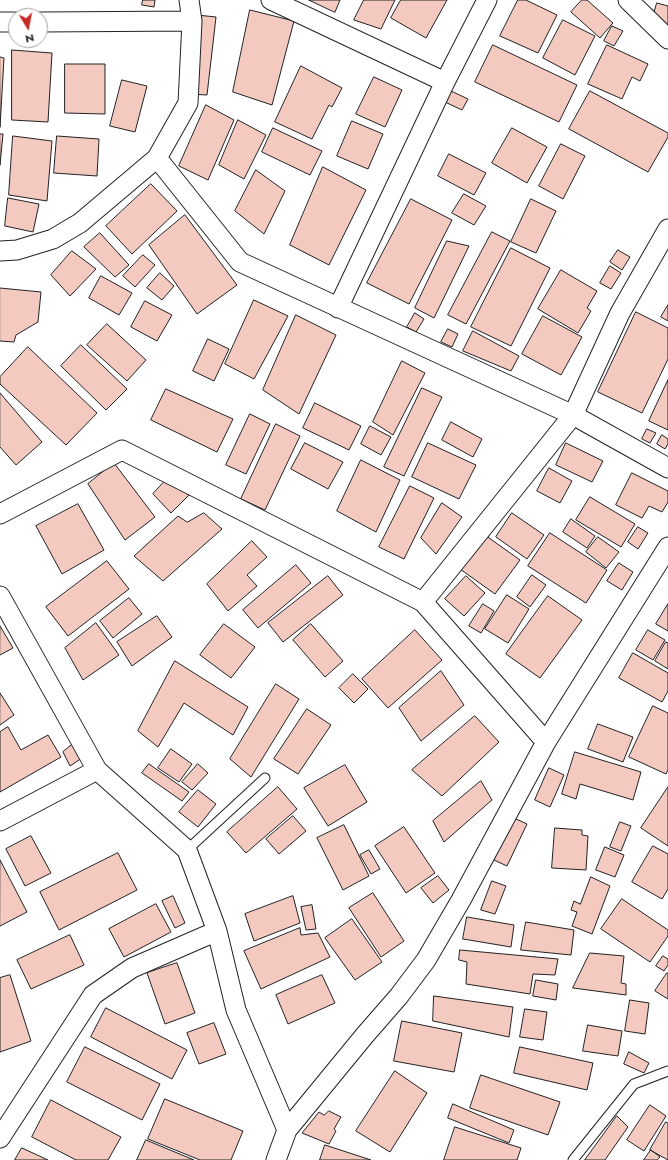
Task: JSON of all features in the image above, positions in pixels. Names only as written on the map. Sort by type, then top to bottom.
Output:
[{"type":"street","points":[[0,251],[17,250],[53,239],[80,223],[157,158],[188,103],[192,21],[189,0]]},
{"type":"street","points":[[271,0],[445,82]]},
{"type":"street","points":[[338,308],[445,82],[488,0]]},
{"type":"street","points":[[628,0],[668,39]]},
{"type":"street","points":[[48,22],[192,21]]},
{"type":"street","points":[[157,158],[240,262],[572,415],[668,468]]},
{"type":"street","points":[[423,602],[572,415],[620,313],[668,229]]},
{"type":"street","points":[[0,514],[122,450],[423,602],[546,742]]},
{"type":"street","points":[[276,1160],[287,1130],[365,1035],[400,996],[426,960],[462,900],[546,742],[668,546]]},
{"type":"street","points":[[0,596],[97,770],[187,850],[217,931],[236,1010],[287,1130]]},
{"type":"street","points":[[0,822],[97,770]]},
{"type":"street","points":[[0,1138],[93,995],[132,968],[217,931]]},
{"type":"lane","points":[[187,850],[264,778]]},
{"type":"lane","points":[[573,1160],[634,1084],[668,1071]]},
{"type":"building","points":[[143,0],[155,0],[154,7],[142,5]]},
{"type":"building","points":[[309,0],[340,0],[335,12]]},
{"type":"building","points":[[364,0],[395,0],[381,29],[354,20]]},
{"type":"building","points":[[401,0],[447,0],[426,38],[391,18]]},
{"type":"building","points":[[518,0],[526,0],[557,15],[538,53],[500,36]]},
{"type":"building","points":[[582,0],[587,0],[613,23],[600,38],[571,12]]},
{"type":"building","points":[[657,3],[668,6],[668,25],[652,21]]},
{"type":"building","points":[[250,10],[294,21],[272,105],[233,92]]},
{"type":"building","points":[[197,15],[216,17],[207,95],[189,94]]},
{"type":"building","points":[[563,20],[595,36],[575,75],[543,58]]},
{"type":"building","points":[[612,26],[623,31],[614,46],[604,41]]},
{"type":"building","points":[[493,45],[577,85],[559,122],[475,82]]},
{"type":"building","points":[[607,45],[648,64],[640,81],[632,77],[622,99],[588,84]]},
{"type":"building","points":[[12,50],[52,53],[48,122],[12,120]]},
{"type":"building","points":[[0,57],[4,58],[0,127]]},
{"type":"building","points":[[65,64],[105,64],[105,114],[65,113]]},
{"type":"building","points":[[301,66],[342,88],[332,107],[329,105],[312,139],[275,122]]},
{"type":"building","points":[[374,77],[402,90],[385,127],[356,114]]},
{"type":"building","points":[[122,80],[147,86],[135,132],[110,126]]},
{"type":"building","points":[[451,91],[468,99],[462,110],[445,102]]},
{"type":"building","points":[[590,91],[668,133],[668,137],[648,172],[569,129]]},
{"type":"building","points":[[206,105],[234,120],[208,180],[179,166]]},
{"type":"building","points":[[238,120],[266,135],[244,179],[219,165]]},
{"type":"building","points":[[352,121],[383,134],[368,169],[337,156]]},
{"type":"building","points":[[273,128],[322,151],[310,175],[262,152]]},
{"type":"building","points":[[512,128],[547,147],[527,183],[492,163]]},
{"type":"building","points":[[0,134],[3,134],[0,165]]},
{"type":"building","points":[[13,136],[52,141],[47,201],[9,195]]},
{"type":"building","points":[[57,136],[99,139],[97,176],[54,173]]},
{"type":"building","points":[[561,144],[585,156],[563,199],[539,186]]},
{"type":"building","points":[[449,154],[486,173],[474,195],[438,176]]},
{"type":"building","points":[[323,167],[366,190],[329,265],[290,245]]},
{"type":"building","points":[[256,170],[285,191],[264,234],[235,211]]},
{"type":"building","points":[[151,184],[177,211],[132,254],[106,226]]},
{"type":"building","points":[[464,194],[486,206],[474,225],[452,213]]},
{"type":"building","points":[[8,198],[39,204],[33,232],[5,226]]},
{"type":"building","points":[[411,199],[452,220],[409,304],[367,283]]},
{"type":"building","points":[[531,199],[556,211],[536,253],[511,242]]},
{"type":"building","points":[[185,215],[237,285],[197,314],[149,245]]},
{"type":"building","points":[[492,232],[510,241],[466,324],[448,315]]},
{"type":"building","points":[[100,233],[129,265],[115,277],[84,247]]},
{"type":"building","points":[[447,241],[469,246],[434,318],[415,308]]},
{"type":"building","points":[[511,248],[550,268],[511,346],[471,327]]},
{"type":"building","points":[[618,250],[630,257],[622,270],[610,262]]},
{"type":"building","points":[[72,251],[96,269],[70,296],[51,275]]},
{"type":"building","points":[[143,255],[155,265],[135,287],[123,276]]},
{"type":"building","points":[[610,266],[621,273],[611,289],[600,283]]},
{"type":"building","points":[[561,270],[597,291],[587,308],[591,311],[578,333],[538,309]]},
{"type":"building","points":[[160,273],[174,286],[162,300],[147,288]]},
{"type":"building","points":[[101,276],[132,293],[119,315],[89,298]]},
{"type":"building","points":[[0,288],[41,292],[38,322],[16,335],[14,342],[0,341]]},
{"type":"building","points":[[254,300],[288,316],[254,379],[225,364]]},
{"type":"building","points":[[145,301],[172,315],[157,341],[131,327]]},
{"type":"building","points":[[668,305],[668,321],[661,317]]},
{"type":"building","points":[[636,312],[668,328],[668,359],[642,413],[598,392]]},
{"type":"building","points":[[415,313],[424,319],[416,332],[407,327]]},
{"type":"building","points":[[296,315],[336,335],[299,414],[263,390]]},
{"type":"building","points":[[543,316],[582,337],[561,375],[522,354]]},
{"type":"building","points":[[107,324],[146,360],[127,381],[87,345]]},
{"type":"building","points":[[448,329],[458,334],[452,347],[441,342]]},
{"type":"building","points":[[473,331],[519,356],[511,371],[463,351]]},
{"type":"building","points":[[208,339],[229,349],[214,381],[193,371]]},
{"type":"building","points":[[81,345],[127,389],[106,410],[61,366]]},
{"type":"building","points":[[28,347],[97,413],[66,445],[0,384],[0,377]]},
{"type":"building","points":[[402,361],[425,373],[393,435],[373,422]]},
{"type":"building","points":[[668,380],[668,430],[649,421]]},
{"type":"building","points":[[422,388],[442,397],[404,476],[384,467]]},
{"type":"building","points":[[166,389],[233,419],[217,452],[151,420]]},
{"type":"building","points":[[0,393],[42,442],[16,465],[0,447]]},
{"type":"building","points":[[315,403],[361,426],[349,450],[303,428]]},
{"type":"building","points":[[250,414],[270,424],[246,474],[226,465]]},
{"type":"building","points":[[451,422],[482,439],[473,457],[442,440]]},
{"type":"building","points":[[276,424],[300,436],[265,510],[241,499]]},
{"type":"building","points":[[370,426],[391,437],[381,455],[361,444]]},
{"type":"building","points":[[647,429],[656,433],[650,443],[642,439]]},
{"type":"building","points":[[662,435],[668,439],[668,444],[665,449],[657,444]]},
{"type":"building","points":[[305,443],[343,462],[328,489],[291,469]]},
{"type":"building","points":[[428,443],[476,465],[459,499],[412,477]]},
{"type":"building","points":[[566,443],[603,461],[592,482],[556,465]]},
{"type":"building","points":[[361,460],[400,480],[376,532],[337,511]]},
{"type":"building","points":[[114,463],[155,517],[125,540],[88,484]]},
{"type":"building","points":[[549,468],[572,481],[560,503],[537,491]]},
{"type":"building","points":[[632,473],[668,491],[668,502],[662,512],[649,506],[642,518],[616,505]]},
{"type":"building","points":[[167,479],[189,495],[171,513],[153,494]]},
{"type":"building","points":[[410,486],[434,498],[404,559],[379,547]]},
{"type":"building","points":[[590,497],[635,524],[621,547],[576,520]]},
{"type":"building","points":[[442,503],[462,517],[436,554],[421,538]]},
{"type":"building","points":[[78,504],[104,550],[62,574],[36,526]]},
{"type":"building","points":[[204,513],[222,529],[163,581],[134,556],[178,516],[187,522]]},
{"type":"building","points":[[512,513],[544,535],[527,559],[496,537]]},
{"type":"building","points":[[571,519],[595,536],[587,548],[563,532]]},
{"type":"building","points":[[638,527],[648,533],[638,549],[628,542]]},
{"type":"building","points":[[550,533],[607,570],[586,603],[528,566]]},
{"type":"building","points":[[485,535],[520,560],[495,594],[460,569]]},
{"type":"building","points":[[598,537],[619,552],[606,568],[586,552]]},
{"type":"building","points":[[252,541],[267,557],[247,575],[257,586],[228,611],[207,584]]},
{"type":"building","points":[[107,561],[129,589],[68,636],[46,607]]},
{"type":"building","points":[[619,563],[633,572],[622,590],[607,581]]},
{"type":"building","points":[[296,565],[311,583],[258,628],[243,610]]},
{"type":"building","points":[[532,575],[546,585],[530,607],[517,597]]},
{"type":"building","points":[[328,576],[343,595],[283,642],[268,623]]},
{"type":"building","points":[[466,576],[485,593],[464,616],[445,599]]},
{"type":"building","points":[[507,595],[529,609],[508,643],[485,629]]},
{"type":"building","points":[[548,596],[582,620],[540,678],[506,654]]},
{"type":"building","points":[[129,598],[142,614],[113,638],[100,621]]},
{"type":"building","points":[[483,604],[494,611],[481,633],[469,626]]},
{"type":"building","points":[[668,604],[668,631],[656,624]]},
{"type":"building","points":[[157,616],[172,637],[132,666],[117,642]]},
{"type":"building","points":[[96,623],[119,655],[83,680],[65,648]]},
{"type":"building","points":[[224,624],[255,647],[231,678],[200,655]]},
{"type":"building","points":[[311,624],[343,661],[325,677],[293,640]]},
{"type":"building","points":[[0,626],[13,648],[0,655]]},
{"type":"building","points":[[415,630],[442,660],[388,708],[362,679]]},
{"type":"building","points":[[648,630],[665,640],[653,660],[636,650]]},
{"type":"building","points":[[666,642],[668,643],[668,669],[655,661]]},
{"type":"building","points":[[633,653],[668,673],[668,691],[662,702],[619,678]]},
{"type":"building","points":[[175,661],[248,707],[233,735],[184,703],[158,747],[138,731]]},
{"type":"building","points":[[441,671],[464,705],[421,741],[399,708]]},
{"type":"building","points":[[353,674],[368,689],[354,703],[339,688]]},
{"type":"building","points":[[276,684],[299,699],[251,777],[230,759]]},
{"type":"building","points":[[0,693],[14,715],[0,725]]},
{"type":"building","points":[[653,706],[668,713],[668,770],[666,774],[629,757]]},
{"type":"building","points":[[307,709],[331,725],[298,774],[274,759]]},
{"type":"building","points":[[475,716],[499,742],[442,796],[412,770]]},
{"type":"building","points":[[598,724],[633,737],[623,762],[588,749]]},
{"type":"building","points":[[8,727],[21,750],[48,735],[61,757],[0,792],[0,732]]},
{"type":"building","points":[[73,744],[82,758],[70,766],[63,752]]},
{"type":"building","points":[[171,749],[192,764],[179,782],[158,768]]},
{"type":"building","points":[[575,752],[641,772],[633,800],[580,784],[576,799],[562,794]]},
{"type":"building","points":[[149,764],[189,792],[182,801],[142,773]]},
{"type":"building","points":[[198,764],[208,773],[192,790],[182,782]]},
{"type":"building","points":[[345,765],[367,802],[328,826],[304,788]]},
{"type":"building","points":[[549,768],[564,775],[550,807],[535,800]]},
{"type":"building","points":[[481,781],[492,800],[444,842],[433,821]]},
{"type":"building","points":[[278,787],[297,809],[246,853],[227,832]]},
{"type":"building","points":[[668,787],[668,846],[641,828]]},
{"type":"building","points":[[198,790],[216,804],[198,827],[179,812]]},
{"type":"building","points":[[293,816],[306,831],[279,854],[266,839]]},
{"type":"building","points":[[514,818],[527,824],[507,866],[494,860]]},
{"type":"building","points":[[620,822],[631,826],[621,851],[610,847]]},
{"type":"building","points":[[344,825],[369,876],[343,890],[317,838]]},
{"type":"building","points":[[404,827],[435,873],[406,893],[375,846]]},
{"type":"building","points":[[555,828],[582,830],[582,835],[588,836],[586,870],[552,868]]},
{"type":"building","points":[[31,836],[51,873],[25,886],[6,849]]},
{"type":"building","points":[[653,846],[668,854],[668,889],[662,899],[632,882]]},
{"type":"building","points":[[605,847],[624,855],[615,877],[596,870]]},
{"type":"building","points":[[369,850],[380,869],[371,874],[360,855]]},
{"type":"building","points":[[118,853],[137,890],[59,930],[40,892]]},
{"type":"building","points":[[0,860],[27,912],[0,926]]},
{"type":"building","points":[[438,876],[449,890],[433,903],[421,888]]},
{"type":"building","points":[[591,877],[610,886],[592,934],[572,926],[577,912],[571,910],[574,901],[580,904]]},
{"type":"building","points":[[492,881],[506,886],[495,914],[481,910]]},
{"type":"building","points":[[373,893],[404,941],[381,957],[349,908]]},
{"type":"building","points":[[173,896],[185,923],[175,928],[162,901]]},
{"type":"building","points":[[293,896],[300,923],[254,941],[245,914]]},
{"type":"building","points":[[622,899],[668,930],[668,936],[650,962],[601,929]]},
{"type":"building","points":[[156,904],[171,932],[124,957],[109,929]]},
{"type":"building","points":[[312,905],[316,929],[306,930],[301,907]]},
{"type":"building","points":[[467,917],[514,925],[511,947],[463,939]]},
{"type":"building","points":[[352,919],[382,962],[355,980],[325,938]]},
{"type":"building","points":[[526,922],[574,930],[571,955],[521,950]]},
{"type":"building","points":[[300,928],[301,935],[318,933],[330,957],[261,989],[244,951]]},
{"type":"building","points":[[70,935],[84,965],[31,989],[17,960]]},
{"type":"building","points":[[460,950],[558,959],[555,975],[533,974],[530,994],[466,984],[467,962],[459,960]]},
{"type":"building","points":[[590,953],[624,956],[621,983],[626,984],[626,995],[573,988]]},
{"type":"building","points":[[663,956],[668,959],[668,965],[664,971],[656,966]]},
{"type":"building","points":[[177,963],[195,1013],[165,1024],[147,973]]},
{"type":"building","points":[[668,973],[668,999],[655,991]]},
{"type":"building","points":[[10,975],[31,1041],[0,1052],[0,978]]},
{"type":"building","points":[[322,975],[335,1003],[288,1024],[276,995]]},
{"type":"building","points":[[536,980],[558,984],[556,1000],[533,996]]},
{"type":"building","points":[[434,996],[513,1007],[509,1037],[433,1021]]},
{"type":"building","points":[[630,1000],[649,1003],[645,1034],[625,1031]]},
{"type":"building","points":[[106,1008],[187,1050],[172,1079],[91,1037]]},
{"type":"building","points":[[525,1009],[547,1012],[543,1040],[520,1037]]},
{"type":"building","points":[[402,1021],[462,1033],[454,1072],[394,1061]]},
{"type":"building","points":[[214,1023],[226,1054],[199,1064],[187,1033]]},
{"type":"building","points":[[588,1025],[622,1031],[618,1056],[583,1051]]},
{"type":"building","points":[[85,1047],[160,1084],[142,1120],[67,1082]]},
{"type":"building","points":[[520,1047],[593,1063],[587,1090],[514,1073]]},
{"type":"building","points":[[629,1052],[649,1063],[644,1073],[624,1064]]},
{"type":"building","points":[[395,1071],[427,1093],[390,1152],[356,1131]]},
{"type":"building","points":[[481,1075],[560,1102],[548,1135],[470,1108]]},
{"type":"building","points":[[165,1099],[243,1131],[231,1160],[200,1160],[148,1139]]},
{"type":"building","points":[[51,1100],[121,1137],[108,1160],[76,1160],[32,1137]]},
{"type":"building","points":[[453,1104],[514,1130],[509,1143],[448,1118]]},
{"type":"building","points":[[650,1105],[666,1116],[644,1151],[627,1140]]},
{"type":"building","points":[[329,1111],[341,1117],[334,1129],[336,1131],[329,1144],[302,1133],[319,1112],[324,1115]]},
{"type":"building","points":[[617,1116],[628,1127],[605,1160],[585,1160]]},
{"type":"building","points":[[666,1122],[668,1123],[668,1160],[650,1150]]},
{"type":"building","points":[[455,1127],[521,1148],[517,1160],[444,1160]]},
{"type":"building","points":[[146,1140],[194,1160],[137,1160]]},
{"type":"building","points":[[325,1145],[371,1160],[320,1160]]},
{"type":"building","points":[[22,1148],[48,1160],[15,1160]]},
{"type":"building","points":[[651,1150],[660,1157],[657,1160],[644,1160]]}]
